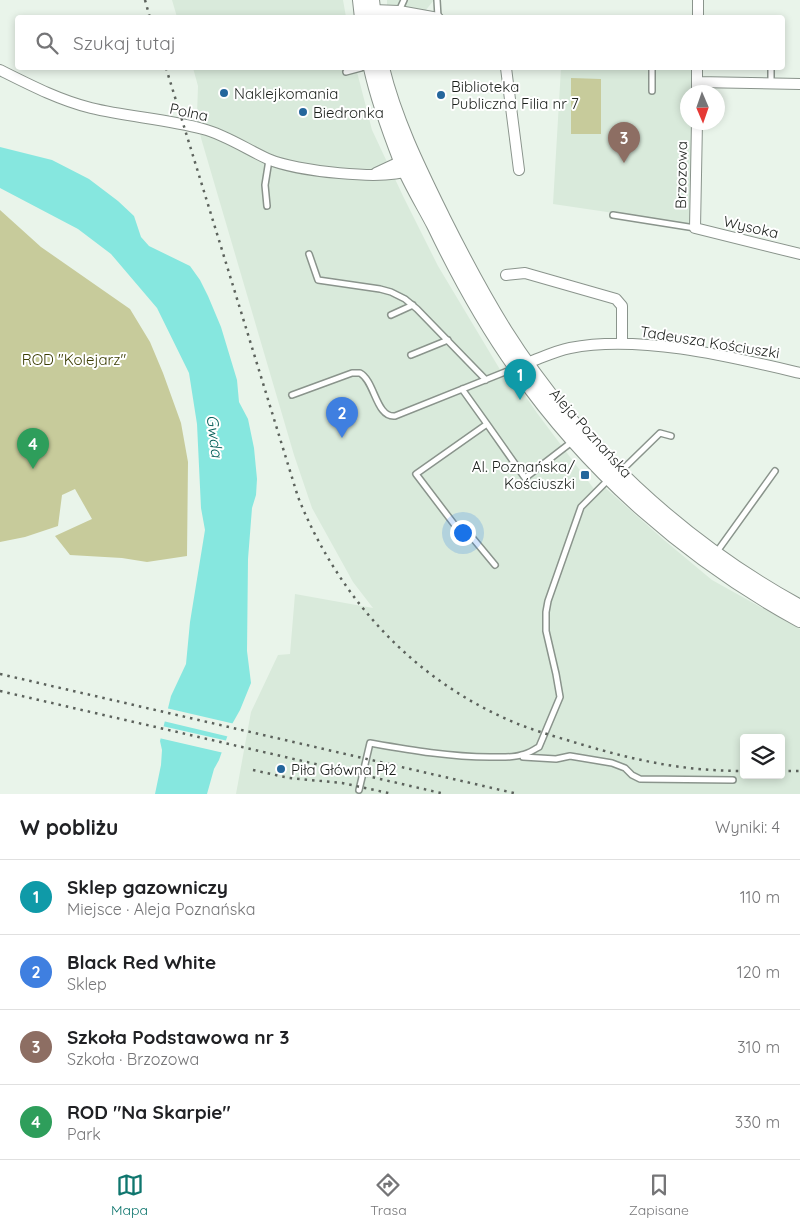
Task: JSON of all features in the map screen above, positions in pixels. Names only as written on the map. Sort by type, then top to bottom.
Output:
[{"type":"main road","points":[[360,0],[370,11]]},
{"type":"main road","name":"Aleja Poznańska","points":[[371,70],[382,108],[410,163],[505,331],[542,403],[574,440],[615,476],[716,554],[800,607]]},
{"type":"main road","name":"Aleja Poznańska","points":[[383,70],[410,163]]},
{"type":"main road","name":"Aleja Poznańska","points":[[521,365],[565,412],[615,476],[660,525],[708,563],[800,620]]},
{"type":"street","points":[[698,0],[698,15]]},
{"type":"street","points":[[370,11],[422,15]]},
{"type":"street","name":"Polna","points":[[0,70],[48,94],[71,102],[120,114],[204,129],[283,164],[314,170],[373,174],[410,163]]},
{"type":"street","points":[[506,70],[519,170]]},
{"type":"street","points":[[697,70],[697,82],[800,84]]},
{"type":"street","name":"Brzozowa","points":[[695,228],[697,130]]},
{"type":"street","name":"Wysoka","points":[[695,228],[800,254]]},
{"type":"street","points":[[506,275],[525,273],[618,300],[622,308],[622,343]]},
{"type":"street","name":"Tadeusza Kościuszki","points":[[521,365],[570,348],[622,343],[674,348],[800,373]]},
{"type":"lane","points":[[399,12],[404,0]]},
{"type":"lane","points":[[437,0],[438,15]]},
{"type":"lane","points":[[346,72],[354,70]]},
{"type":"lane","points":[[652,70],[652,91]]},
{"type":"lane","points":[[771,70],[771,83]]},
{"type":"lane","points":[[267,206],[266,185],[269,159]]},
{"type":"lane","points":[[613,215],[695,228]]},
{"type":"lane","points":[[309,254],[318,280],[386,290],[400,296],[413,305],[486,380]]},
{"type":"lane","points":[[391,315],[413,305]]},
{"type":"lane","points":[[411,355],[448,340]]},
{"type":"lane","points":[[292,395],[352,373],[360,373],[366,378],[385,413],[391,417],[521,365]]},
{"type":"lane","points":[[462,389],[525,478],[574,440]]},
{"type":"lane","points":[[487,424],[416,474],[457,528],[466,530],[495,565]]},
{"type":"lane","points":[[517,756],[531,752],[539,747],[560,700],[546,631],[547,607],[581,507],[660,433],[671,436]]},
{"type":"lane","points":[[716,554],[775,471]]},
{"type":"lane","points":[[359,790],[370,743],[458,756],[517,756],[556,759],[570,756],[612,763],[625,768],[632,775],[640,778],[733,780]]},
{"type":"shaded area","points":[[172,0],[343,0],[346,15],[176,15]]},
{"type":"shaded area","points":[[387,0],[434,0],[425,11],[387,6]]},
{"type":"shaded area","points":[[194,70],[357,70],[372,130],[403,196],[438,266],[511,388],[518,385],[594,489],[601,484],[712,580],[800,629],[800,794],[236,794],[251,712],[278,655],[290,654],[295,594],[373,608],[353,582],[312,508],[294,455],[201,138],[197,115],[198,86]]},
{"type":"shaded area","points":[[561,70],[694,70],[694,85],[680,85],[680,130],[694,130],[692,222],[688,224],[553,204]]},
{"type":"green space","points":[[571,78],[601,79],[601,134],[571,134]]},
{"type":"green space","name":"ROD \"Kolejarz\"","points":[[0,210],[41,247],[130,309],[150,342],[181,423],[188,462],[187,556],[147,562],[122,558],[70,555],[55,536],[92,519],[75,489],[62,495],[58,526],[25,537],[0,542]]},
{"type":"water","name":"Gwda","points":[[0,147],[52,160],[89,179],[118,201],[134,216],[141,237],[149,246],[190,266],[200,280],[221,327],[237,380],[239,402],[248,419],[254,448],[257,479],[256,495],[252,508],[248,559],[247,651],[251,683],[231,726],[214,769],[207,794],[155,794],[161,765],[162,750],[160,741],[171,696],[186,664],[190,622],[205,530],[201,508],[197,424],[189,373],[157,308],[111,254],[78,229],[0,188]]},
{"type":"pier","points":[[166,708],[235,724],[230,737],[163,721]]},
{"type":"pier","points":[[162,726],[228,741],[224,753],[159,738]]},
{"type":"railway","points":[[145,0],[149,15]]},
{"type":"railway","points":[[167,70],[298,497],[314,532],[333,566],[355,598],[379,627],[406,654],[436,678],[468,699],[502,717],[541,732],[641,760],[681,767],[740,771]]},
{"type":"railway","points":[[0,674],[518,794]]},
{"type":"railway","points":[[0,691],[445,794]]},
{"type":"railway","points":[[253,770],[289,778],[342,783],[393,794]]},
{"type":"railway","points":[[785,771],[800,771]]},
{"type":"place","name":"Naklejkomania","points":[[224,93]]},
{"type":"place","name":"Biblioteka Publiczna Filia nr 7","points":[[441,95]]},
{"type":"place","name":"Biedronka","points":[[303,112]]},
{"type":"place","name":"Szkoła Podstawowa nr 3","points":[[624,163]]},
{"type":"place","name":"Sklep gazowniczy","points":[[520,400]]},
{"type":"place","name":"Black Red White","points":[[342,438]]},
{"type":"place","name":"ROD \"Na Skarpie\"","points":[[33,469]]},
{"type":"place","name":"Al. Poznańska/ Kościuszki","points":[[585,475]]},
{"type":"place","name":"Piła Główna Pł2","points":[[281,769]]}]
